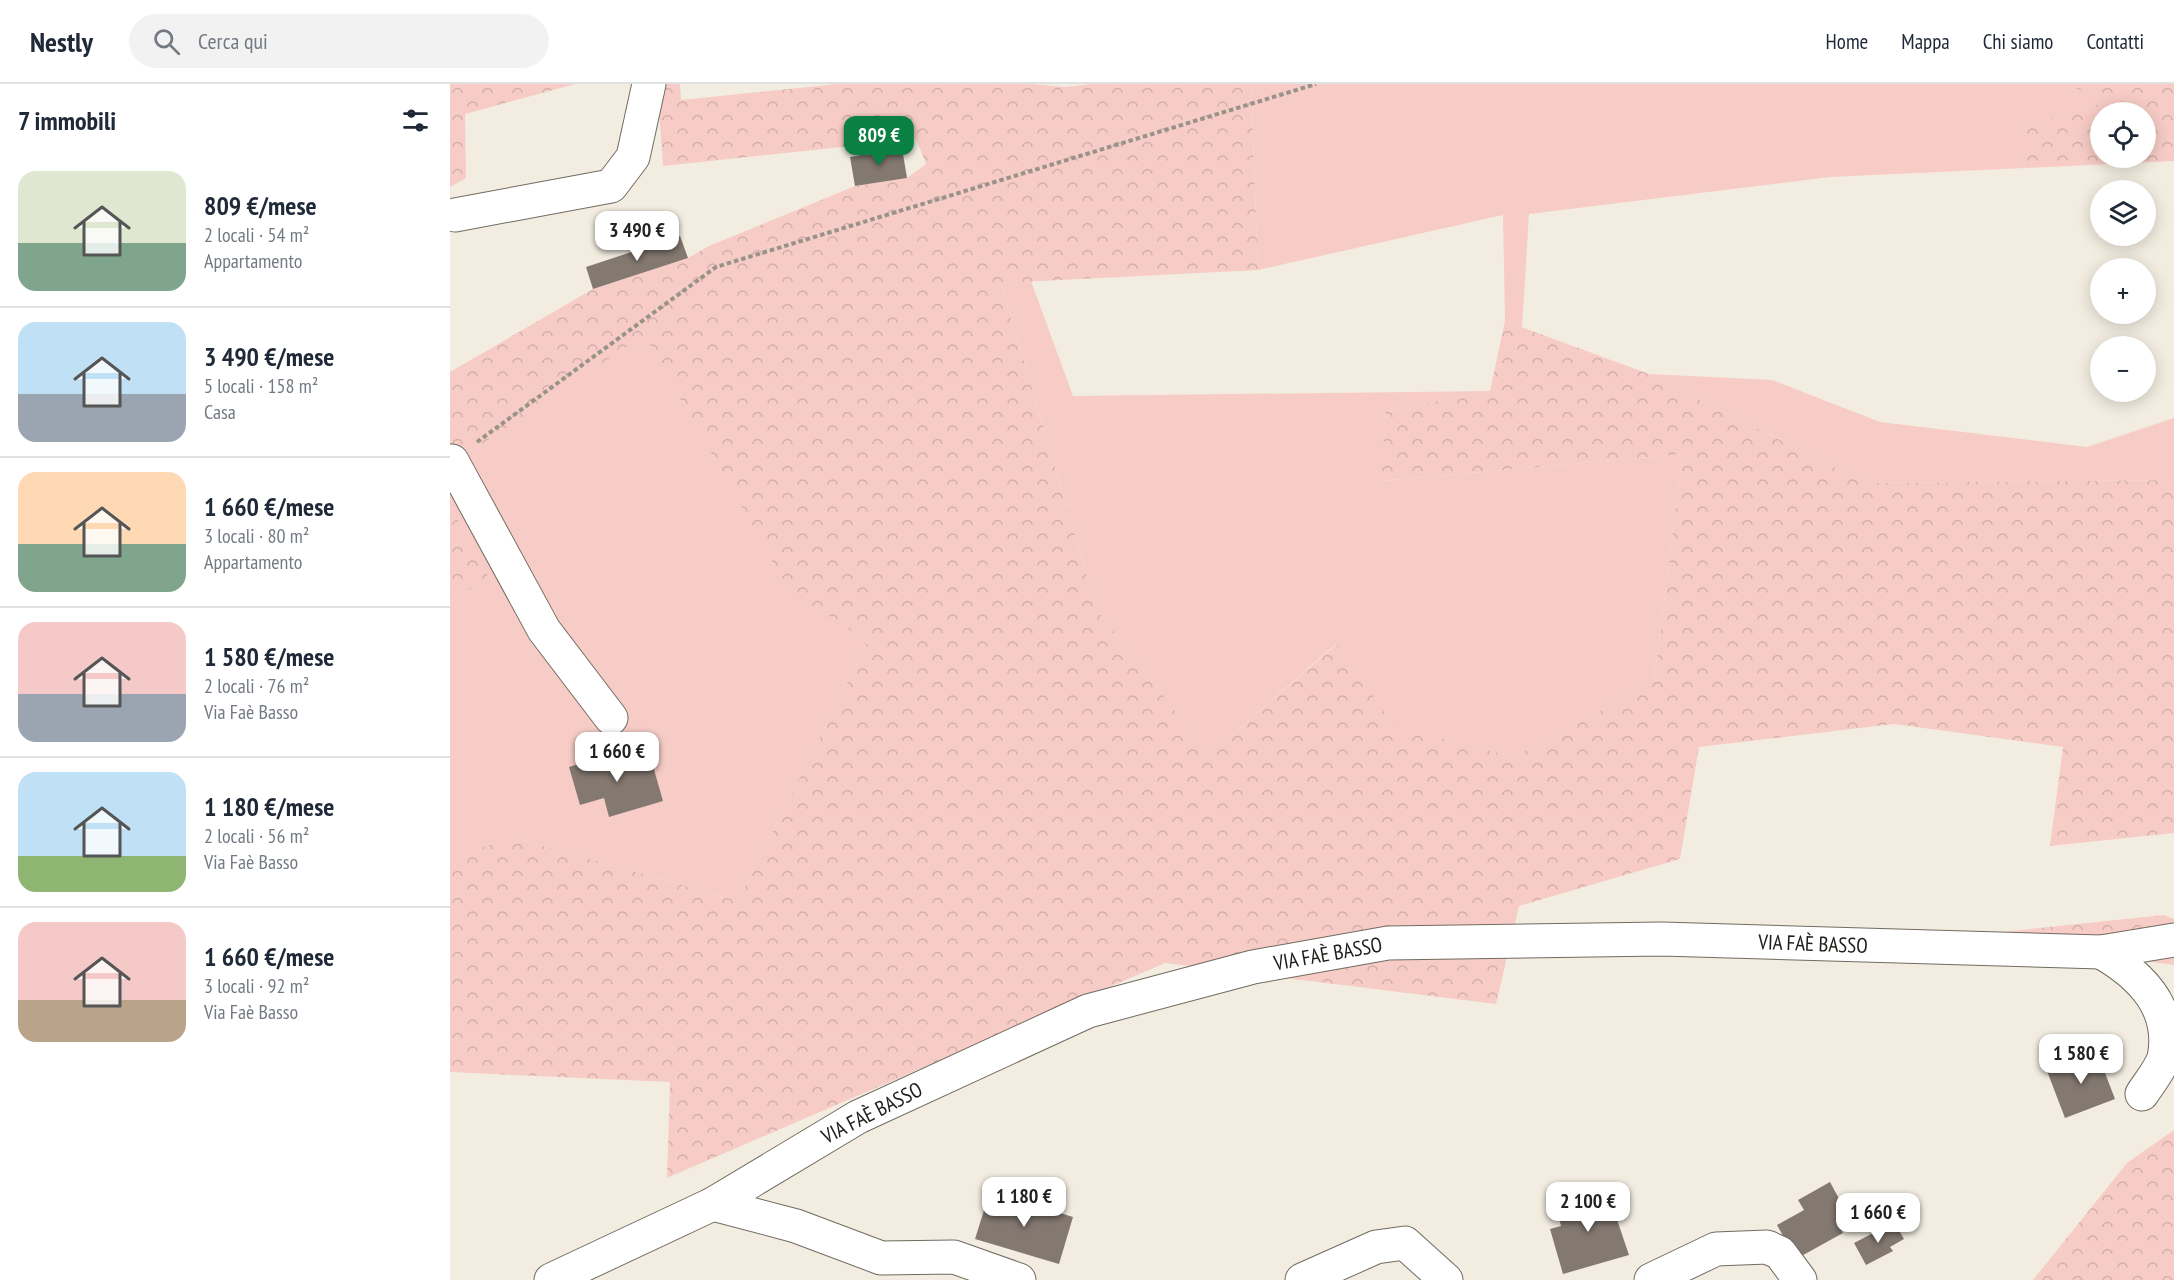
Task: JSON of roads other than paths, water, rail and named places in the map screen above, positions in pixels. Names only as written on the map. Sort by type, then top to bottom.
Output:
[{"type":"street","points":[[455,215],[611,186],[633,157],[649,84]]},
{"type":"street","points":[[452,461],[544,630],[611,718]]},
{"type":"street","name":"VIA FAÈ BASSO","points":[[551,1280],[713,1204],[858,1117],[1088,1011],[1252,967],[1388,943],[1662,939],[2101,952],[2174,940]]},
{"type":"street","points":[[2101,952],[2121,963],[2162,1005],[2168,1030],[2164,1060],[2142,1094]]},
{"type":"street","points":[[713,1204],[795,1226],[881,1258],[954,1257],[1019,1280]]},
{"type":"street","points":[[1302,1280],[1376,1246],[1405,1243],[1446,1280]]},
{"type":"street","points":[[1650,1280],[1716,1249],[1767,1246],[1780,1253],[1800,1280]]}]
